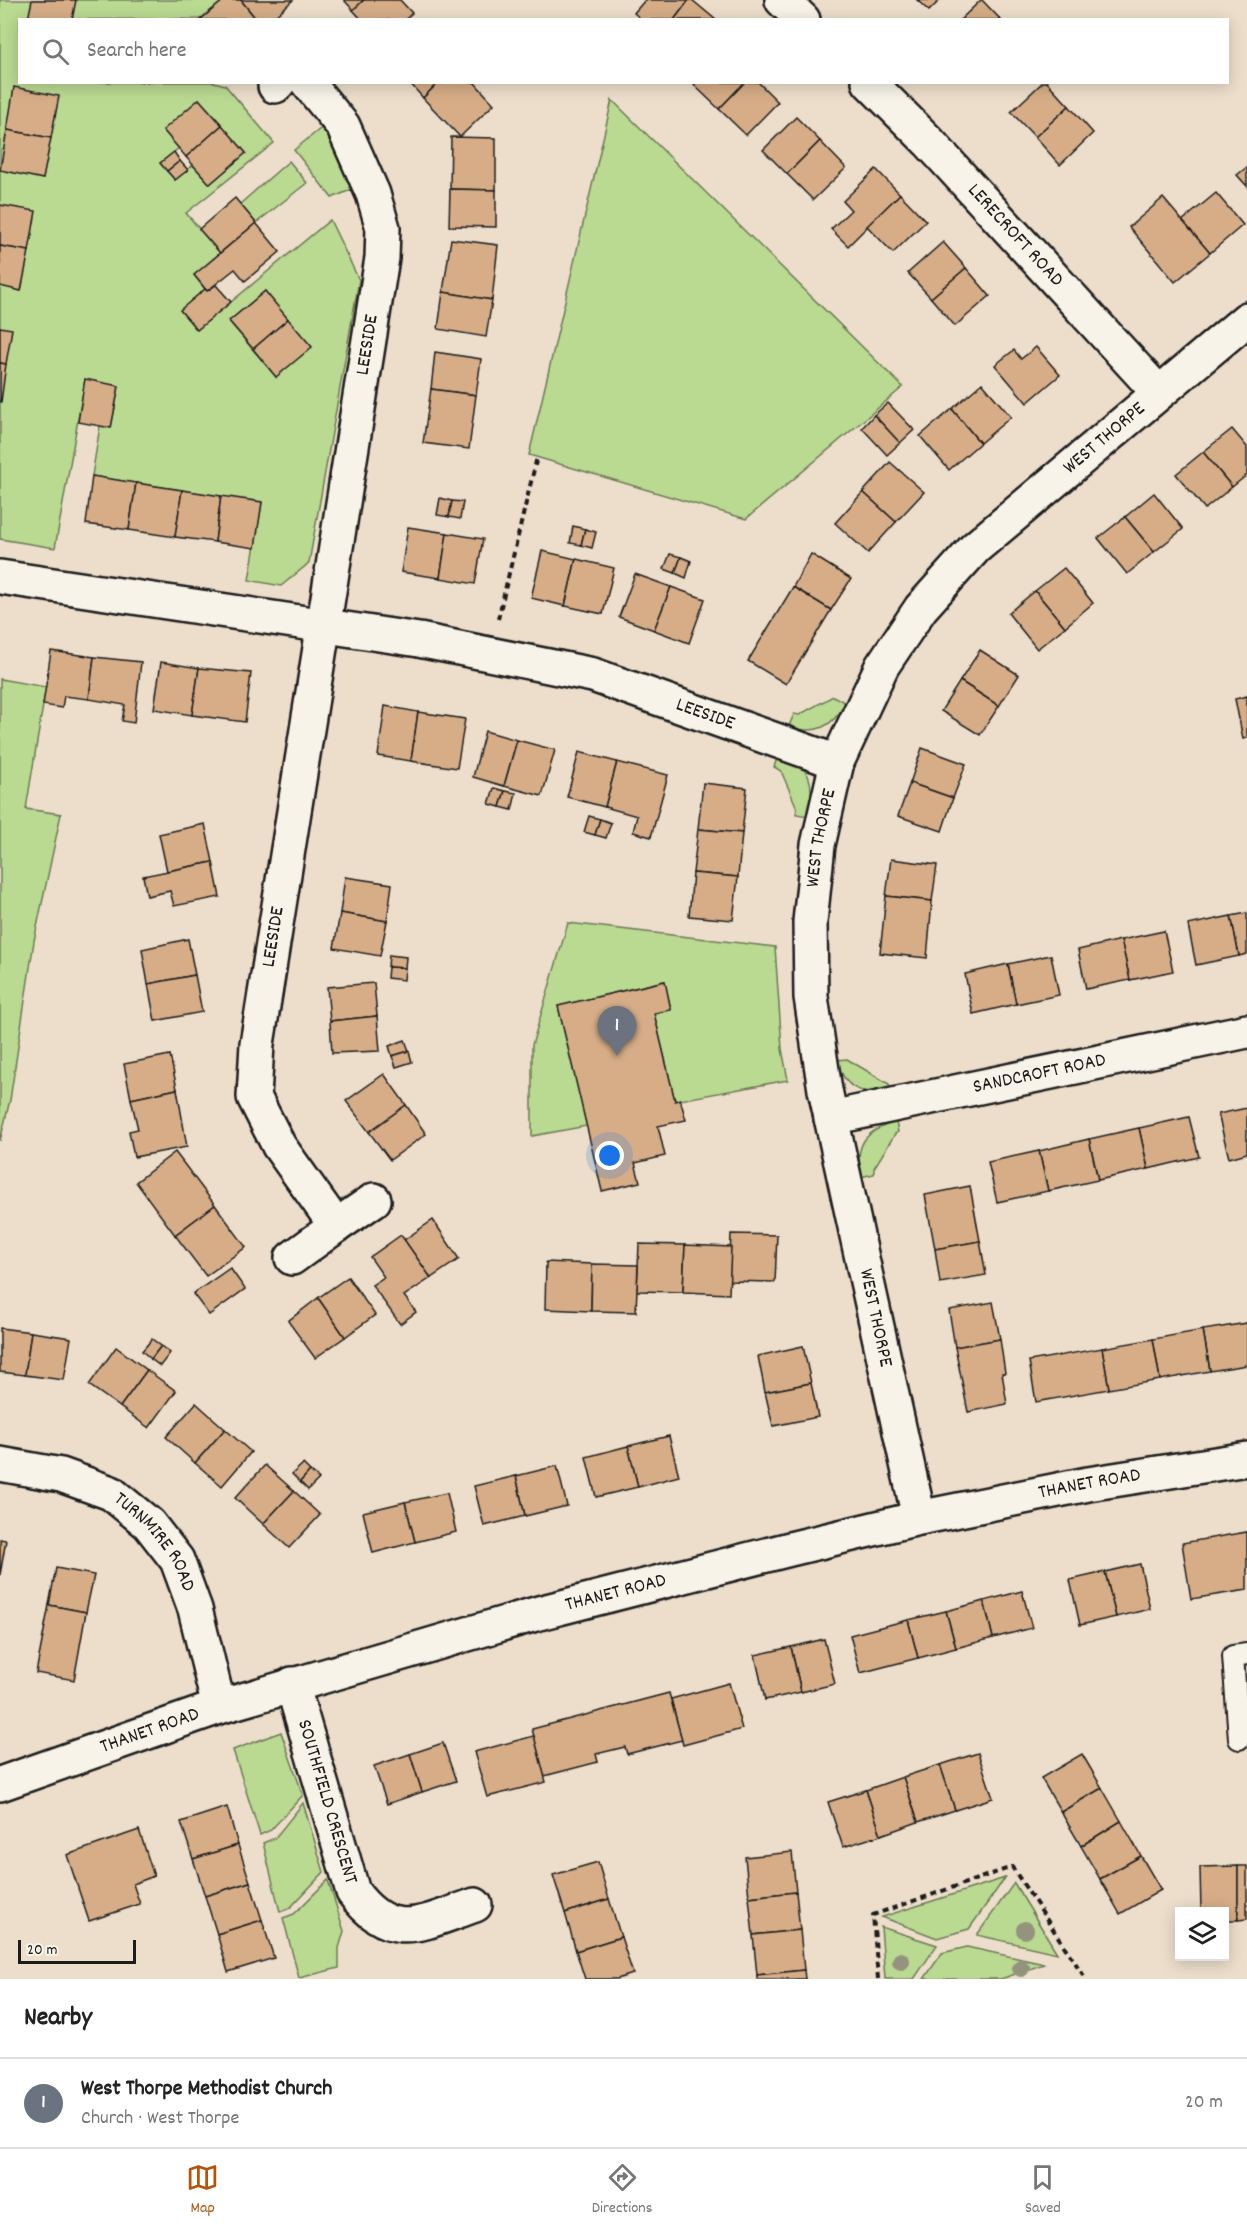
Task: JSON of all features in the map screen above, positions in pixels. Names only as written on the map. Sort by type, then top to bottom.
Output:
[{"type":"street","points":[[782,0],[801,18]]},
{"type":"street","name":"LEESIDE","points":[[309,84],[343,126],[373,194],[383,228],[382,258],[257,1044],[254,1097],[279,1146],[336,1226]]},
{"type":"street","name":"LERECROFT ROAD","points":[[871,84],[929,142],[1158,392]]},
{"type":"street","name":"WEST THORPE","points":[[919,1518],[825,1090],[810,997],[810,922],[818,846],[837,762],[882,666],[921,608],[975,548],[1247,319]]},
{"type":"street","name":"LEESIDE","points":[[0,577],[419,640],[593,675],[837,762]]},
{"type":"street","name":"SANDCROFT ROAD","points":[[831,1118],[1247,1031]]},
{"type":"street","points":[[292,1258],[374,1200]]},
{"type":"street","name":"THANET ROAD","points":[[0,1784],[219,1707],[539,1613],[919,1518],[1088,1484],[1247,1459]]},
{"type":"street","name":"TURNMIRE ROAD","points":[[0,1464],[61,1475],[111,1493],[149,1524],[177,1560],[195,1609],[219,1707]]},
{"type":"street","name":"SOUTHFIELD CRESCENT","points":[[292,1684],[353,1892],[366,1910],[382,1920],[409,1927],[475,1905]]},
{"type":"lane","points":[[1239,1739],[1233,1656],[1247,1654]]},
{"type":"path","points":[[490,655],[537,457]]},
{"type":"path","points":[[878,1979],[873,1915],[1012,1867],[1086,1979]]},
{"type":"green space","points":[[0,0],[224,0],[201,18],[18,18],[18,84],[221,84],[225,85],[274,143],[186,213],[220,253],[194,275],[205,289],[181,310],[197,330],[330,220],[359,280],[309,563],[281,586],[249,580],[262,503],[92,476],[100,426],[111,428],[119,386],[85,380],[55,548],[0,539]],"holes":[[[199,99],[246,153],[210,184],[193,165],[175,180],[160,163],[179,148]],[[265,291],[276,377],[229,321]]]},
{"type":"green space","points":[[612,100],[903,387],[746,519],[529,455]]},
{"type":"green space","points":[[325,125],[355,188],[332,198],[294,150]]},
{"type":"green space","points":[[289,161],[307,183],[256,223],[240,204]]},
{"type":"green space","points":[[0,679],[46,687],[26,809],[61,814],[34,941],[10,1100],[0,1141]]},
{"type":"green space","points":[[833,696],[846,703],[829,723],[807,730],[789,726],[794,714],[799,715]]},
{"type":"green space","points":[[778,755],[799,765],[809,777],[811,794],[808,816],[796,814],[797,808],[781,771],[774,767]]},
{"type":"green space","points":[[568,923],[775,947],[782,1049],[788,1080],[675,1101],[654,1013],[671,1009],[664,981],[558,1006],[587,1126],[532,1136],[532,1045]]},
{"type":"green space","points":[[847,1059],[889,1084],[890,1092],[863,1091],[850,1084],[840,1070],[837,1060]]},
{"type":"green space","points":[[896,1122],[898,1132],[874,1168],[874,1174],[860,1177],[859,1156],[864,1140],[876,1130]]},
{"type":"green space","points":[[281,1732],[303,1795],[271,1830],[260,1835],[233,1750]]},
{"type":"green space","points":[[303,1803],[324,1872],[290,1908],[280,1912],[263,1843],[275,1838]]},
{"type":"green space","points":[[1005,1878],[969,1929],[937,1938],[882,1917]]},
{"type":"green space","points":[[328,1880],[344,1931],[339,1948],[339,1968],[299,1978],[283,1918],[294,1914]]},
{"type":"green space","points":[[1014,1883],[1057,1953],[977,1935]]},
{"type":"green space","points":[[881,1927],[937,1945],[914,1979],[885,1979]]},
{"type":"green space","points":[[967,1947],[1044,1964],[1001,1979],[924,1979],[942,1953]]},
{"type":"building","points":[[32,0],[76,0],[72,18],[28,18]]},
{"type":"building","points":[[224,0],[241,0],[255,18],[202,18]]},
{"type":"building","points":[[241,0],[293,0],[273,18],[255,18]]},
{"type":"building","points":[[344,0],[364,0],[353,10]]},
{"type":"building","points":[[364,0],[400,0],[412,13],[407,18],[360,18],[353,10]]},
{"type":"building","points":[[645,0],[689,0],[676,18],[640,18],[634,13]]},
{"type":"building","points":[[689,0],[692,0],[714,18],[676,18]]},
{"type":"building","points":[[917,0],[940,0],[929,11]]},
{"type":"building","points":[[981,0],[999,18],[962,18]]},
{"type":"building","points":[[411,84],[437,84],[423,98]]},
{"type":"building","points":[[437,84],[476,84],[494,104],[460,137],[423,98]]},
{"type":"building","points":[[695,84],[743,84],[719,109]]},
{"type":"building","points":[[743,84],[760,84],[778,102],[746,135],[719,109]]},
{"type":"building","points":[[1041,84],[1049,84],[1069,106],[1035,137],[1011,112]]},
{"type":"building","points":[[14,87],[59,96],[51,138],[7,130]]},
{"type":"building","points":[[199,99],[222,125],[186,157],[163,130]]},
{"type":"building","points":[[1069,106],[1093,133],[1060,165],[1035,137]]},
{"type":"building","points":[[796,117],[820,141],[787,174],[763,150]]},
{"type":"building","points":[[222,125],[246,153],[210,184],[186,157]]},
{"type":"building","points":[[7,130],[51,138],[43,179],[0,170]]},
{"type":"building","points":[[451,137],[496,138],[496,190],[450,189]]},
{"type":"building","points":[[820,141],[846,168],[813,200],[787,174]]},
{"type":"building","points":[[174,152],[180,161],[167,171],[160,163]]},
{"type":"building","points":[[180,161],[188,170],[175,180],[167,171]]},
{"type":"building","points":[[1247,167],[1247,186],[1237,175]]},
{"type":"building","points":[[876,169],[900,194],[848,246],[831,229],[851,210],[843,201]]},
{"type":"building","points":[[450,189],[496,190],[496,227],[449,226]]},
{"type":"building","points":[[1216,193],[1243,225],[1210,253],[1182,221]]},
{"type":"building","points":[[900,194],[926,221],[893,253],[867,226]]},
{"type":"building","points":[[235,198],[256,223],[220,253],[199,229]]},
{"type":"building","points":[[1163,198],[1210,253],[1175,282],[1129,227]]},
{"type":"building","points":[[0,205],[36,211],[29,251],[0,246]]},
{"type":"building","points":[[256,223],[280,252],[245,281],[235,269],[207,291],[194,275]]},
{"type":"building","points":[[451,239],[498,245],[492,300],[443,292]]},
{"type":"building","points":[[943,242],[966,268],[931,298],[908,273]]},
{"type":"building","points":[[0,246],[29,251],[21,291],[0,286]]},
{"type":"building","points":[[966,268],[990,296],[955,326],[931,298]]},
{"type":"building","points":[[216,285],[231,302],[197,330],[180,310],[205,289],[207,291]]},
{"type":"building","points":[[265,291],[288,319],[253,349],[229,321]]},
{"type":"building","points":[[443,292],[492,300],[486,337],[438,329]]},
{"type":"building","points":[[288,319],[312,347],[276,377],[253,349]]},
{"type":"building","points":[[0,327],[12,329],[6,364],[0,363]]},
{"type":"building","points":[[1036,347],[1060,375],[1027,403],[995,365],[1014,350],[1021,359]]},
{"type":"building","points":[[435,352],[481,359],[476,395],[431,389]]},
{"type":"building","points":[[0,363],[6,364],[1,402],[0,402]]},
{"type":"building","points":[[85,379],[119,386],[111,428],[78,422]]},
{"type":"building","points":[[982,383],[1011,417],[980,443],[952,409]]},
{"type":"building","points":[[431,389],[476,395],[469,449],[423,443]]},
{"type":"building","points":[[888,403],[914,430],[900,443],[874,415]]},
{"type":"building","points":[[952,409],[980,443],[949,470],[920,436]]},
{"type":"building","points":[[874,415],[900,443],[887,455],[862,428]]},
{"type":"building","points":[[1232,429],[1247,447],[1247,475],[1232,487],[1203,452]]},
{"type":"building","points":[[1203,452],[1232,487],[1205,509],[1176,474]]},
{"type":"building","points":[[890,462],[924,492],[896,522],[863,492]]},
{"type":"building","points":[[92,476],[136,483],[129,530],[86,524]]},
{"type":"building","points":[[136,483],[182,490],[175,537],[129,530]]},
{"type":"building","points":[[182,490],[221,496],[215,542],[175,537]]},
{"type":"building","points":[[863,492],[896,522],[868,553],[835,523]]},
{"type":"building","points":[[1154,493],[1183,529],[1154,552],[1125,517]]},
{"type":"building","points":[[221,496],[262,502],[255,548],[215,542]]},
{"type":"building","points":[[440,498],[452,501],[449,517],[437,515]]},
{"type":"building","points":[[452,501],[463,502],[460,519],[449,517]]},
{"type":"building","points":[[1125,517],[1154,552],[1127,574],[1098,538]]},
{"type":"building","points":[[573,526],[585,529],[581,545],[570,543]]},
{"type":"building","points":[[408,527],[447,533],[440,578],[401,572]]},
{"type":"building","points":[[585,529],[596,532],[592,548],[581,545]]},
{"type":"building","points":[[447,533],[483,539],[475,584],[440,578]]},
{"type":"building","points":[[542,551],[576,559],[565,606],[531,598]]},
{"type":"building","points":[[670,554],[681,557],[675,573],[664,569]]},
{"type":"building","points":[[811,554],[851,579],[831,610],[793,587]]},
{"type":"building","points":[[681,557],[691,561],[686,578],[675,573]]},
{"type":"building","points":[[576,559],[614,568],[603,614],[565,606]]},
{"type":"building","points":[[1064,568],[1093,603],[1065,627],[1035,591]]},
{"type":"building","points":[[635,574],[671,587],[654,630],[619,617]]},
{"type":"building","points":[[671,587],[705,599],[689,643],[654,630]]},
{"type":"building","points":[[793,587],[831,610],[786,684],[748,661]]},
{"type":"building","points":[[1035,591],[1065,627],[1037,649],[1008,613]]},
{"type":"building","points":[[980,650],[1019,675],[999,706],[960,681]]},
{"type":"building","points":[[51,651],[94,657],[89,699],[64,696],[62,708],[43,705]]},
{"type":"building","points":[[94,657],[141,662],[134,723],[122,721],[125,705],[89,699]]},
{"type":"building","points":[[161,662],[199,668],[192,715],[154,709]]},
{"type":"building","points":[[199,668],[251,673],[245,722],[192,715]]},
{"type":"building","points":[[960,681],[999,706],[980,735],[941,711]]},
{"type":"building","points":[[1247,696],[1247,738],[1243,739],[1235,699]]},
{"type":"building","points":[[385,706],[418,712],[411,761],[378,756]]},
{"type":"building","points":[[418,712],[465,719],[457,768],[411,761]]},
{"type":"building","points":[[485,731],[517,740],[504,786],[473,777]]},
{"type":"building","points":[[517,740],[555,750],[542,796],[504,786]]},
{"type":"building","points":[[922,748],[966,764],[953,798],[910,783]]},
{"type":"building","points":[[579,752],[617,762],[605,807],[567,797]]},
{"type":"building","points":[[617,762],[668,775],[651,837],[633,832],[637,816],[605,807]]},
{"type":"building","points":[[703,783],[747,788],[742,833],[698,829]]},
{"type":"building","points":[[910,783],[953,798],[942,831],[898,816]]},
{"type":"building","points":[[494,788],[505,791],[500,807],[489,804]]},
{"type":"building","points":[[505,791],[516,793],[512,810],[500,807]]},
{"type":"building","points":[[589,816],[600,819],[595,835],[584,832]]},
{"type":"building","points":[[600,819],[611,823],[606,838],[595,835]]},
{"type":"building","points":[[205,824],[213,862],[167,871],[159,834]]},
{"type":"building","points":[[698,829],[742,833],[738,877],[693,873]]},
{"type":"building","points":[[891,859],[937,865],[932,901],[886,896]]},
{"type":"building","points":[[213,862],[220,897],[174,906],[170,891],[147,896],[143,876]]},
{"type":"building","points":[[693,873],[738,877],[733,920],[689,916]]},
{"type":"building","points":[[345,877],[392,884],[387,921],[340,913]]},
{"type":"building","points":[[886,896],[932,901],[927,958],[880,953]]},
{"type":"building","points":[[340,913],[387,921],[380,956],[334,948]]},
{"type":"building","points":[[1247,913],[1247,954],[1239,956],[1231,916]]},
{"type":"building","points":[[1231,916],[1239,956],[1196,965],[1188,925]]},
{"type":"building","points":[[1164,931],[1173,971],[1130,980],[1121,940]]},
{"type":"building","points":[[188,939],[195,975],[148,984],[142,949]]},
{"type":"building","points":[[1121,940],[1130,980],[1086,989],[1078,950]]},
{"type":"building","points":[[389,955],[406,957],[405,968],[388,967]]},
{"type":"building","points":[[1051,955],[1059,995],[1016,1004],[1008,964]]},
{"type":"building","points":[[1008,964],[1016,1004],[973,1014],[965,974]]},
{"type":"building","points":[[388,967],[405,968],[404,980],[387,978]]},
{"type":"building","points":[[195,975],[202,1012],[155,1021],[148,984]]},
{"type":"building","points":[[665,981],[671,1010],[654,1013],[675,1101],[680,1099],[686,1120],[658,1126],[665,1156],[635,1163],[640,1182],[602,1191],[558,1006]]},
{"type":"building","points":[[374,983],[377,1016],[330,1021],[327,987]]},
{"type":"building","points":[[377,1016],[380,1051],[332,1053],[330,1021]]},
{"type":"building","points":[[405,1040],[409,1051],[392,1056],[389,1046]]},
{"type":"building","points":[[409,1051],[412,1062],[396,1067],[392,1056]]},
{"type":"building","points":[[170,1055],[177,1089],[131,1099],[124,1064]]},
{"type":"building","points":[[384,1074],[406,1105],[369,1132],[346,1101]]},
{"type":"building","points":[[177,1089],[187,1147],[134,1157],[129,1131],[138,1129],[131,1099]]},
{"type":"building","points":[[406,1105],[426,1134],[390,1160],[369,1132]]},
{"type":"building","points":[[1247,1108],[1247,1153],[1229,1158],[1218,1114]]},
{"type":"building","points":[[1189,1117],[1199,1157],[1148,1169],[1139,1128]]},
{"type":"building","points":[[1139,1128],[1148,1169],[1098,1180],[1089,1139]]},
{"type":"building","points":[[1089,1139],[1098,1180],[1048,1191],[1039,1151]]},
{"type":"building","points":[[1039,1151],[1048,1191],[997,1202],[988,1162]]},
{"type":"building","points":[[175,1152],[215,1205],[175,1235],[136,1182]]},
{"type":"building","points":[[970,1186],[980,1241],[935,1249],[925,1195]]},
{"type":"building","points":[[215,1205],[246,1247],[206,1276],[175,1235]]},
{"type":"building","points":[[433,1220],[459,1259],[431,1278],[404,1240]]},
{"type":"building","points":[[731,1234],[777,1235],[775,1282],[729,1281]]},
{"type":"building","points":[[401,1235],[431,1278],[404,1296],[416,1312],[400,1324],[372,1285],[384,1277],[370,1257]]},
{"type":"building","points":[[980,1241],[986,1275],[940,1283],[935,1249]]},
{"type":"building","points":[[639,1244],[685,1245],[683,1292],[637,1291]]},
{"type":"building","points":[[685,1245],[731,1247],[729,1294],[683,1292]]},
{"type":"building","points":[[546,1262],[592,1264],[591,1311],[545,1309]]},
{"type":"building","points":[[592,1264],[638,1265],[636,1312],[591,1311]]},
{"type":"building","points":[[230,1268],[245,1289],[209,1315],[193,1294]]},
{"type":"building","points":[[348,1277],[375,1315],[345,1337],[318,1298]]},
{"type":"building","points":[[318,1298],[345,1337],[315,1358],[288,1321]]},
{"type":"building","points":[[993,1302],[1000,1339],[955,1347],[949,1310]]},
{"type":"building","points":[[1247,1323],[1247,1365],[1210,1371],[1203,1330]]},
{"type":"building","points":[[0,1328],[31,1332],[25,1375],[0,1372]]},
{"type":"building","points":[[1203,1330],[1210,1371],[1160,1380],[1153,1339]]},
{"type":"building","points":[[31,1332],[71,1338],[64,1380],[25,1375]]},
{"type":"building","points":[[152,1339],[161,1346],[151,1359],[142,1351]]},
{"type":"building","points":[[1000,1339],[1007,1404],[968,1412],[955,1347]]},
{"type":"building","points":[[1153,1339],[1160,1380],[1109,1389],[1102,1348]]},
{"type":"building","points":[[161,1346],[170,1353],[160,1366],[151,1359]]},
{"type":"building","points":[[803,1346],[811,1383],[765,1392],[758,1356]]},
{"type":"building","points":[[116,1347],[147,1370],[120,1407],[89,1385]]},
{"type":"building","points":[[1102,1348],[1109,1389],[1036,1402],[1029,1361]]},
{"type":"building","points":[[147,1370],[176,1391],[149,1428],[120,1407]]},
{"type":"building","points":[[811,1383],[818,1417],[773,1426],[765,1392]]},
{"type":"building","points":[[196,1403],[225,1429],[195,1463],[166,1437]]},
{"type":"building","points":[[225,1429],[251,1452],[222,1486],[195,1463]]},
{"type":"building","points":[[669,1436],[679,1476],[638,1487],[628,1446]]},
{"type":"building","points":[[628,1446],[638,1487],[596,1497],[586,1457]]},
{"type":"building","points":[[303,1464],[310,1471],[300,1482],[292,1474]]},
{"type":"building","points":[[265,1465],[294,1491],[263,1524],[235,1498]]},
{"type":"building","points":[[557,1466],[567,1506],[525,1516],[516,1476]]},
{"type":"building","points":[[310,1471],[319,1479],[308,1490],[300,1482]]},
{"type":"building","points":[[516,1476],[525,1516],[484,1526],[474,1486]]},
{"type":"building","points":[[294,1491],[320,1515],[289,1548],[263,1524]]},
{"type":"building","points":[[447,1493],[456,1532],[415,1542],[405,1502]]},
{"type":"building","points":[[405,1502],[415,1542],[373,1553],[363,1512]]},
{"type":"building","points":[[1247,1532],[1247,1590],[1191,1599],[1182,1543]]},
{"type":"building","points":[[0,1539],[6,1540],[0,1575]]},
{"type":"building","points":[[1140,1564],[1150,1609],[1116,1617],[1105,1572]]},
{"type":"building","points":[[56,1568],[94,1575],[86,1612],[49,1605]]},
{"type":"building","points":[[1105,1572],[1116,1617],[1080,1625],[1070,1580]]},
{"type":"building","points":[[1022,1591],[1032,1628],[993,1638],[984,1601]]},
{"type":"building","points":[[984,1601],[993,1638],[956,1648],[946,1611]]},
{"type":"building","points":[[49,1605],[86,1612],[74,1680],[36,1673]]},
{"type":"building","points":[[946,1611],[956,1648],[918,1658],[908,1620]]},
{"type":"building","points":[[908,1620],[918,1658],[860,1673],[850,1635]]},
{"type":"building","points":[[824,1639],[835,1684],[801,1692],[791,1647]]},
{"type":"building","points":[[791,1647],[801,1692],[765,1700],[755,1655]]},
{"type":"building","points":[[729,1683],[742,1729],[683,1745],[671,1699]]},
{"type":"building","points":[[669,1693],[682,1740],[627,1754],[625,1747],[596,1754],[598,1762],[544,1776],[532,1729]]},
{"type":"building","points":[[534,1736],[546,1782],[487,1797],[474,1752]]},
{"type":"building","points":[[443,1743],[456,1781],[422,1792],[410,1754]]},
{"type":"building","points":[[978,1753],[993,1798],[955,1810],[940,1765]]},
{"type":"building","points":[[410,1754],[422,1792],[387,1804],[374,1766]]},
{"type":"building","points":[[1082,1754],[1102,1788],[1061,1812],[1041,1778]]},
{"type":"building","points":[[940,1765],[955,1810],[918,1822],[903,1777]]},
{"type":"building","points":[[903,1777],[918,1822],[881,1835],[866,1790]]},
{"type":"building","points":[[1102,1788],[1121,1821],[1081,1846],[1061,1812]]},
{"type":"building","points":[[866,1790],[881,1835],[843,1847],[828,1802]]},
{"type":"building","points":[[227,1807],[238,1845],[193,1859],[181,1822]]},
{"type":"building","points":[[1121,1821],[1141,1856],[1100,1879],[1081,1846]]},
{"type":"building","points":[[139,1830],[154,1876],[133,1884],[140,1904],[89,1921],[67,1855]]},
{"type":"building","points":[[238,1845],[250,1882],[205,1896],[193,1859]]},
{"type":"building","points":[[792,1852],[796,1892],[749,1897],[745,1857]]},
{"type":"building","points":[[1141,1856],[1161,1890],[1120,1914],[1100,1879]]},
{"type":"building","points":[[598,1862],[609,1899],[565,1913],[553,1875]]},
{"type":"building","points":[[1238,1866],[1238,1920],[1229,1920],[1229,1907],[1201,1907],[1200,1867]]},
{"type":"building","points":[[1238,1866],[1247,1866],[1247,1919],[1238,1920]]},
{"type":"building","points":[[250,1882],[262,1920],[217,1934],[205,1896]]},
{"type":"building","points":[[796,1892],[800,1930],[753,1935],[749,1897]]},
{"type":"building","points":[[609,1899],[621,1937],[576,1951],[565,1913]]},
{"type":"building","points":[[262,1920],[274,1958],[228,1972],[217,1934]]},
{"type":"building","points":[[800,1930],[804,1970],[757,1975],[753,1935]]},
{"type":"building","points":[[621,1937],[633,1974],[617,1979],[585,1979],[576,1951]]},
{"type":"building","points":[[804,1970],[805,1979],[757,1979],[757,1975]]},
{"type":"place","name":"West Thorpe Methodist Church","points":[[617,1056]]}]
